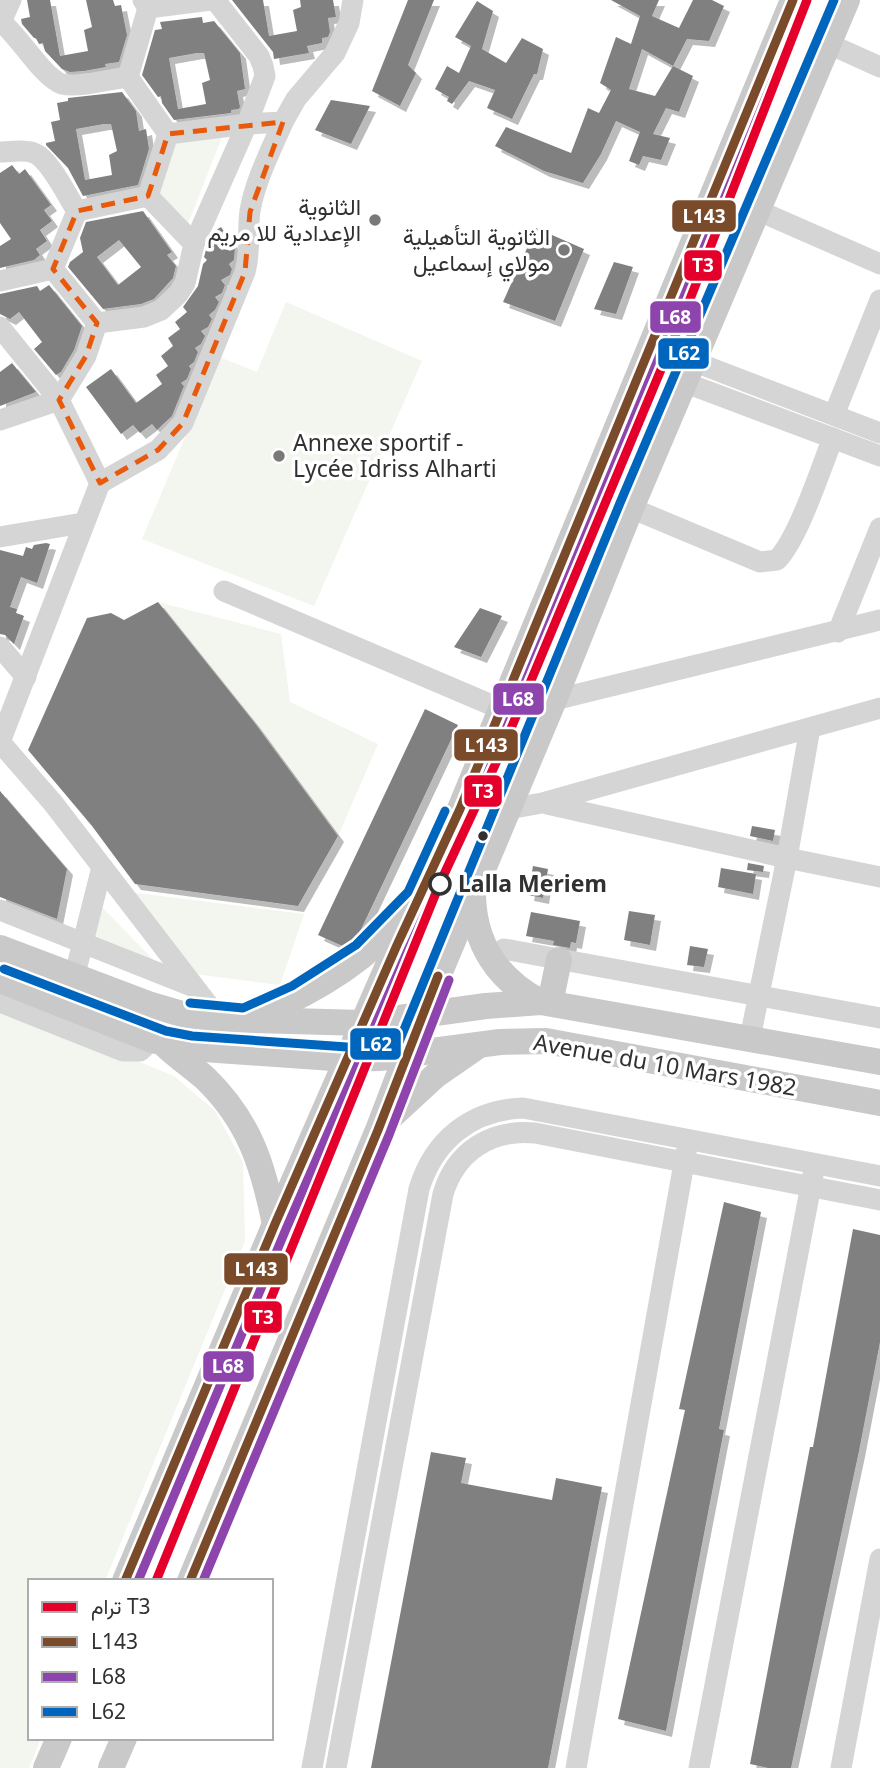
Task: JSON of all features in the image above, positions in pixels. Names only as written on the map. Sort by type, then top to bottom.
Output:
[{"type":"main road","points":[[126,1579],[275,1224],[460,809],[793,0]]},
{"type":"main road","points":[[191,1579],[631,508],[691,373],[847,0]]},
{"type":"main road","points":[[473,894],[477,928],[490,959],[512,984],[546,1003],[559,960]]},
{"type":"main road","points":[[232,1020],[298,997],[344,969],[364,954],[418,899]]},
{"type":"main road","name":"Avenue du 10 Mars 1982","points":[[0,948],[74,978],[182,1014],[232,1020],[363,1023],[485,1006],[546,1003],[880,1062]]},
{"type":"main road","name":"Avenue du 10 Mars 1982","points":[[0,980],[157,1041],[190,1048],[347,1059],[524,1040],[546,1041],[880,1103]]},
{"type":"main road","points":[[157,1041],[204,1077],[224,1098],[241,1122],[264,1174],[275,1224]]},
{"type":"main road","points":[[377,1130],[415,1092],[479,1045]]},
{"type":"main road","points":[[46,1768],[58,1740]]},
{"type":"main road","points":[[111,1768],[123,1740]]},
{"type":"street","points":[[11,0],[0,22],[52,77],[63,84],[73,85],[128,77]]},
{"type":"street","points":[[97,323],[144,317],[161,310],[185,284],[194,244],[247,124],[265,76],[259,56],[213,0],[145,4],[128,77],[168,134]]},
{"type":"street","points":[[232,1020],[196,988],[53,803],[0,742],[100,483],[158,450],[183,423],[245,272],[249,257],[250,212],[264,167],[296,99],[335,53],[349,23],[354,0]]},
{"type":"street","points":[[830,44],[880,67]]},
{"type":"street","points":[[168,134],[283,122]]},
{"type":"street","points":[[148,196],[168,134]]},
{"type":"street","points":[[0,152],[27,152],[37,155],[47,165],[77,211]]},
{"type":"street","points":[[77,211],[148,196]]},
{"type":"street","points":[[148,196],[194,244]]},
{"type":"street","points":[[211,205],[234,207],[250,220]]},
{"type":"street","points":[[757,210],[880,264]]},
{"type":"street","points":[[54,269],[77,211]]},
{"type":"street","points":[[0,281],[54,269]]},
{"type":"street","points":[[54,269],[97,323]]},
{"type":"street","points":[[834,415],[880,300]]},
{"type":"street","points":[[0,420],[59,400],[86,356],[97,323]]},
{"type":"street","points":[[0,327],[59,400],[100,483]]},
{"type":"street","points":[[691,373],[834,415],[880,433]]},
{"type":"street","points":[[691,373],[832,438],[880,456]]},
{"type":"street","points":[[631,508],[760,562],[777,560],[791,539],[832,438]]},
{"type":"street","points":[[0,537],[83,523]]},
{"type":"street","points":[[838,632],[880,528]]},
{"type":"street","points":[[224,591],[501,709]]},
{"type":"street","points":[[554,700],[880,620]]},
{"type":"street","points":[[0,647],[26,677]]},
{"type":"street","points":[[509,809],[542,803],[880,708]]},
{"type":"street","points":[[750,1038],[787,858],[810,728]]},
{"type":"street","points":[[542,803],[880,877]]},
{"type":"street","points":[[74,978],[102,867]]},
{"type":"street","points":[[0,910],[196,988]]},
{"type":"street","points":[[504,950],[880,1018]]},
{"type":"street","points":[[0,1002],[123,1051],[140,1051],[157,1041]]},
{"type":"street","points":[[312,1768],[419,1189],[438,1148],[460,1127],[474,1119],[506,1109],[539,1109],[880,1176]]},
{"type":"street","points":[[337,1768],[443,1194],[452,1173],[465,1154],[485,1140],[522,1132],[880,1200]]},
{"type":"street","points":[[576,1768],[689,1140]]},
{"type":"street","points":[[699,1768],[815,1163]]},
{"type":"street","points":[[841,1768],[880,1559]]},
{"type":"highlighted area","points":[[283,122],[250,212],[245,272],[183,423],[158,450],[100,483],[59,400],[86,356],[97,323],[53,269],[77,211],[148,196],[168,134]]},
{"type":"shaded area","points":[[224,132],[187,226],[155,188],[175,136]]},
{"type":"shaded area","name":"Annexe sportif - Lycée Idriss Alharti","points":[[286,302],[422,361],[314,606],[142,539],[219,357],[257,372]]},
{"type":"shaded area","points":[[158,602],[281,634],[290,702],[378,744],[338,836]]},
{"type":"shaded area","points":[[129,892],[304,914],[280,985],[195,974]]},
{"type":"shaded area","points":[[99,904],[167,974],[94,944]]},
{"type":"shaded area","points":[[0,1005],[174,1076],[215,1111],[243,1162],[245,1241],[106,1579],[28,1579],[28,1740],[40,1740],[29,1768],[0,1768]]},
{"type":"building","points":[[27,0],[50,0],[60,56],[88,51],[84,30],[92,27],[86,0],[113,0],[115,6],[121,5],[127,35],[119,62],[84,71],[70,72],[62,69],[45,51],[43,43],[39,44],[22,24],[21,19],[30,17]]},
{"type":"building","points":[[232,0],[263,0],[269,36],[297,31],[293,10],[301,7],[300,0],[333,0],[336,17],[328,18],[330,32],[328,37],[322,38],[322,43],[307,46],[309,53],[274,59],[273,52]]},
{"type":"building","points":[[408,0],[434,0],[408,65],[416,73],[400,106],[372,91]]},
{"type":"building","points":[[611,0],[659,0],[652,16],[679,28],[693,0],[712,0],[724,6],[709,41],[687,39],[673,66],[693,76],[679,112],[666,108],[653,134],[670,138],[661,160],[643,156],[639,165],[629,161],[640,132],[616,121],[601,154],[583,183],[544,171],[495,146],[506,127],[571,153],[588,108],[599,113],[611,90],[600,83],[616,37],[631,44],[640,16]],"holes":[[[642,49],[673,66],[655,96],[629,89]]]},
{"type":"building","points":[[477,1],[493,11],[482,49],[506,63],[522,38],[543,49],[537,74],[534,74],[512,119],[487,108],[495,90],[469,81],[452,104],[447,101],[449,97],[435,89],[447,66],[459,73],[471,46],[455,37]]},
{"type":"building","points":[[202,17],[203,23],[214,21],[240,53],[245,89],[237,91],[239,109],[231,110],[231,113],[174,120],[162,103],[161,96],[158,97],[142,75],[155,30],[162,29],[160,22]],"holes":[[[204,53],[210,80],[202,83],[206,104],[178,109],[169,58]]]},
{"type":"building","points":[[122,92],[136,111],[139,131],[146,129],[149,149],[138,185],[83,196],[68,168],[46,145],[55,141],[51,122],[60,120],[57,103],[68,101],[68,98]],"holes":[[[111,124],[117,151],[109,155],[112,175],[85,180],[76,129]]]},
{"type":"building","points":[[331,100],[370,106],[351,144],[315,130]]},
{"type":"building","points":[[12,165],[19,174],[25,169],[51,205],[44,210],[52,221],[40,230],[47,241],[36,249],[40,255],[34,260],[0,268],[0,246],[11,239],[0,223],[0,173]]},
{"type":"building","points":[[143,211],[172,252],[167,255],[176,266],[173,278],[154,299],[141,304],[103,309],[68,267],[70,262],[83,252],[80,238],[86,222]],"holes":[[[119,240],[141,267],[118,285],[97,257]]]},
{"type":"building","points":[[221,227],[235,247],[234,260],[229,264],[232,269],[230,275],[221,280],[225,285],[222,293],[215,297],[219,302],[209,315],[212,319],[208,327],[201,331],[205,336],[195,348],[198,352],[189,366],[191,369],[187,379],[181,383],[184,386],[172,416],[157,430],[152,424],[140,433],[133,425],[121,434],[86,387],[111,369],[136,403],[162,384],[156,375],[168,366],[161,356],[173,346],[168,338],[180,329],[175,322],[187,312],[183,307],[198,286],[203,264],[207,260],[204,257],[206,250],[214,244],[210,239],[213,232]]},
{"type":"building","points":[[536,228],[584,249],[555,321],[503,302]]},
{"type":"building","points":[[614,262],[633,267],[616,314],[594,309]]},
{"type":"building","points":[[49,285],[82,326],[74,350],[61,372],[56,375],[34,349],[42,342],[19,312],[10,319],[0,314],[0,294],[37,286],[40,291]]},
{"type":"building","points":[[12,363],[36,392],[0,406],[0,372]]},
{"type":"building","points":[[50,544],[37,583],[21,577],[10,607],[17,609],[16,613],[24,616],[14,644],[0,634],[0,550],[23,556],[26,547],[32,549],[34,545]]},
{"type":"building","points":[[158,602],[254,722],[338,836],[298,906],[135,884],[92,826],[28,750],[87,618],[111,613],[124,620]]},
{"type":"building","points":[[480,608],[502,616],[481,657],[454,647]]},
{"type":"building","points":[[425,709],[458,725],[356,940],[347,948],[318,935]]},
{"type":"building","points":[[0,791],[67,869],[57,919],[0,897]]},
{"type":"building","points":[[752,826],[775,830],[773,841],[750,836]]},
{"type":"building","points":[[748,863],[764,866],[763,872],[747,870]]},
{"type":"building","points":[[533,866],[548,869],[543,898],[528,895]]},
{"type":"building","points":[[721,868],[756,874],[753,894],[718,887]]},
{"type":"building","points":[[629,911],[655,915],[650,945],[624,940]]},
{"type":"building","points":[[531,912],[580,921],[576,943],[571,942],[570,948],[553,945],[554,941],[526,936]]},
{"type":"building","points":[[690,946],[708,949],[704,967],[687,965]]},
{"type":"building","points":[[724,1202],[761,1212],[719,1429],[724,1430],[666,1731],[618,1719],[685,1410],[679,1409]]},
{"type":"building","points":[[853,1229],[880,1235],[880,1342],[791,1768],[768,1768],[750,1764]]},
{"type":"building","points":[[431,1452],[466,1458],[461,1483],[552,1500],[556,1478],[602,1487],[548,1768],[371,1768]]},
{"type":"tram line","name":"T3","points":[[157,1579],[440,883],[502,750],[683,317],[807,0]]},
{"type":"transit line","name":"L143","points":[[126,1579],[275,1224],[397,945],[460,809],[793,0]]},
{"type":"transit line","name":"L62","points":[[4,969],[166,1031],[192,1036],[347,1047],[399,1042],[620,503],[834,0]]},
{"type":"transit line","name":"L68","points":[[139,1579],[286,1229],[408,950],[471,814],[804,5]]},
{"type":"transit line","name":"L62","points":[[190,1003],[243,1008],[292,986],[356,945],[408,892],[445,811]]},
{"type":"transit line","name":"L143","points":[[191,1579],[378,1130],[438,976]]},
{"type":"transit line","name":"L68","points":[[204,1579],[389,1135],[449,980]]},
{"type":"place","name":"الثانوية الإعدادية للا مريم","points":[[375,220]]},
{"type":"place","name":"الثانوية التأهيلية مولاي إسماعيل","points":[[564,250]]},
{"type":"place","name":"Annexe sportif - Lycée Idriss Alharti","points":[[279,456]]},
{"type":"place","name":"Lalla Meriem","points":[[440,884]]}]
